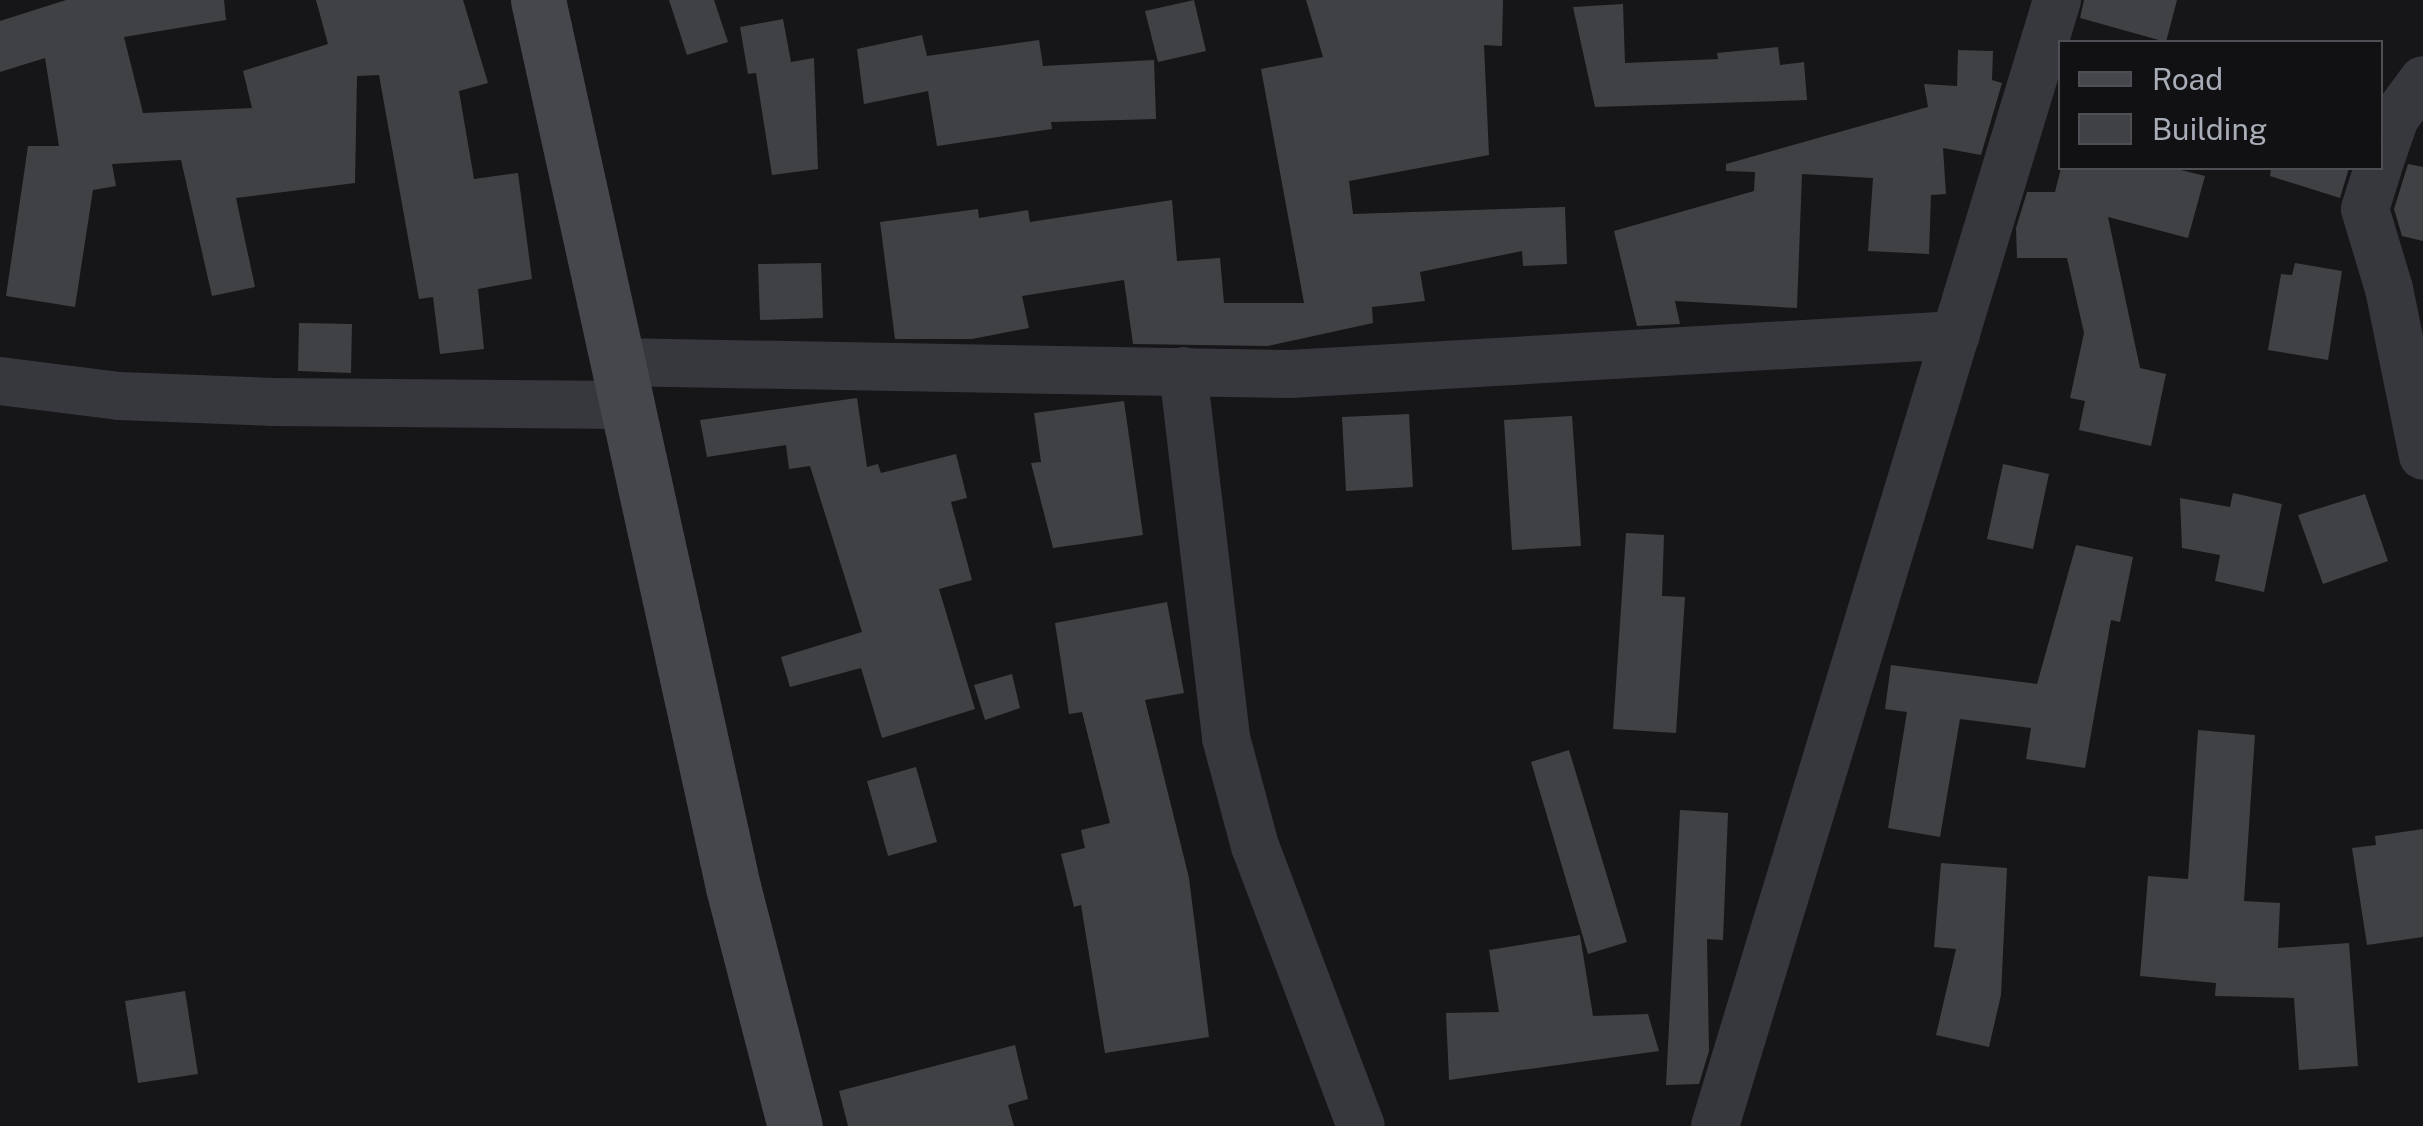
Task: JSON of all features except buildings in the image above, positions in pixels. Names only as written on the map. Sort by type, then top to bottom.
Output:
[{"type":"street","points":[[538,0],[733,887],[795,1126]]},
{"type":"street","points":[[1714,1126],[1956,335],[2045,6]]},
{"type":"street","points":[[2383,155],[2395,118],[2423,80]]},
{"type":"street","points":[[2378,170],[2365,209],[2406,297],[2423,456]]},
{"type":"street","points":[[0,381],[120,396],[273,402],[620,384],[1183,371],[1290,374],[1956,335]]},
{"type":"street","points":[[1183,371],[1226,738],[1255,846],[1360,1126]]}]
